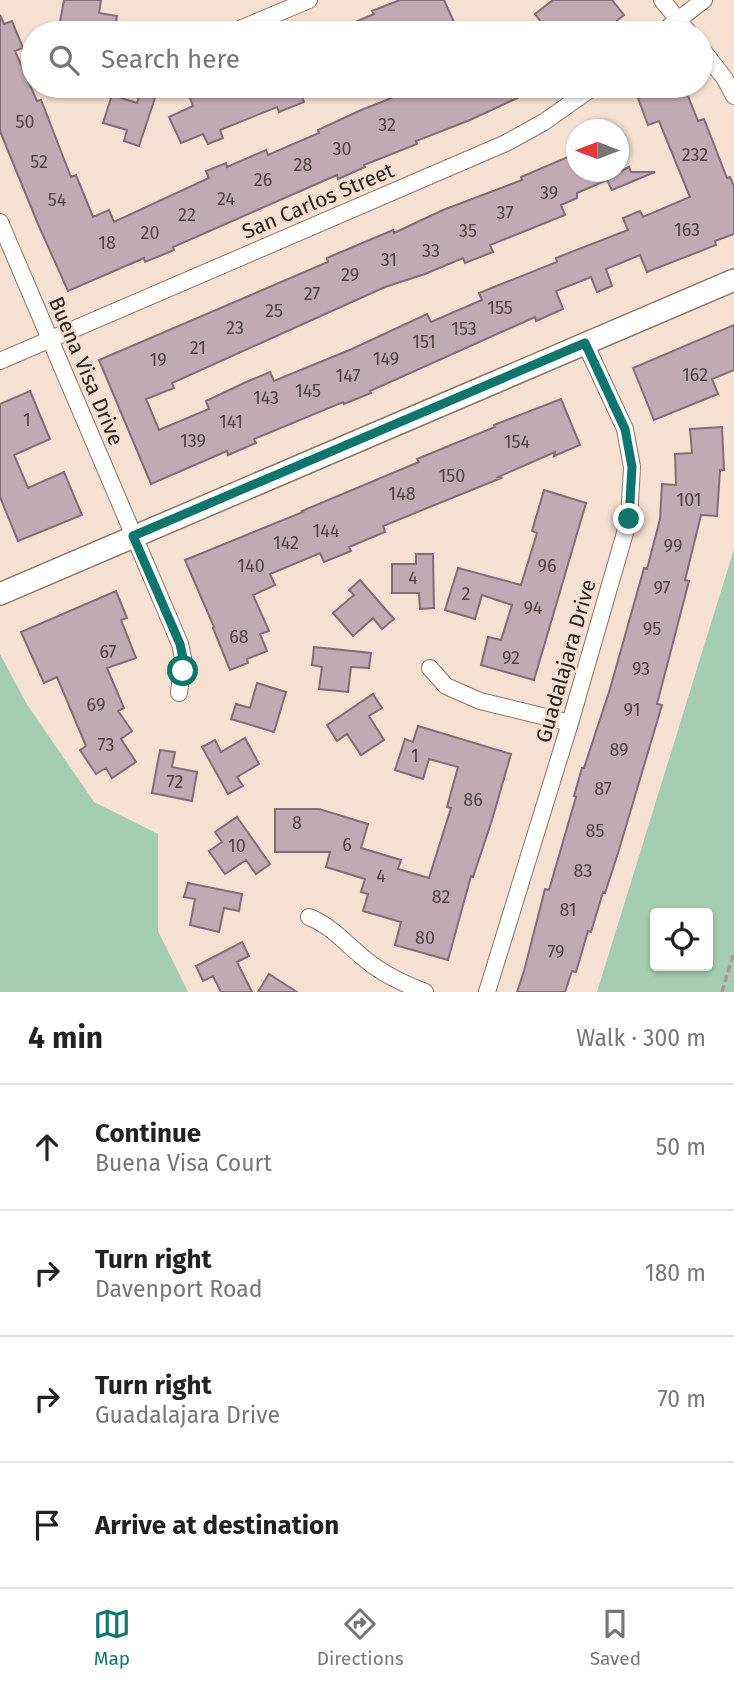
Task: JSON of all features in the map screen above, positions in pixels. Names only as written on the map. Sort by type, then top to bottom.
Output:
[{"type":"street","points":[[259,21],[309,0]]},
{"type":"street","points":[[662,0],[678,20],[704,0]]},
{"type":"street","points":[[713,64],[734,96]]},
{"type":"street","name":"San Carlos Street","points":[[0,361],[506,144],[578,98]]},
{"type":"street","name":"Buena Visa Drive","points":[[0,222],[180,644],[183,658],[179,693]]},
{"type":"street","points":[[0,594],[734,280]]},
{"type":"street","name":"Guadalajara Drive","points":[[487,992],[570,723],[629,519],[632,467],[625,429],[585,343]]},
{"type":"street","points":[[430,668],[446,686],[480,701],[570,723]]},
{"type":"street","points":[[309,917],[325,923],[368,961],[399,982],[425,992]]},
{"type":"path","points":[[722,992],[734,952]]},
{"type":"green space","points":[[734,549],[734,992],[597,992]]},
{"type":"green space","points":[[0,654],[26,703],[94,802],[158,834],[158,931],[188,992],[0,992]]},
{"type":"building","points":[[64,0],[101,0],[99,13],[117,16],[116,21],[60,21]]},
{"type":"building","points":[[400,0],[444,0],[454,21],[358,21],[374,14],[372,11]]},
{"type":"building","points":[[553,0],[612,0],[624,15],[616,21],[540,21],[535,14]]},
{"type":"building","points":[[0,15],[4,24],[12,21],[21,43],[21,49],[15,51],[21,65],[21,98],[41,100],[71,177],[76,175],[93,217],[109,210],[114,222],[209,178],[206,171],[226,163],[227,167],[266,150],[268,155],[392,98],[517,98],[416,141],[417,144],[364,165],[365,167],[338,179],[337,175],[173,247],[174,250],[145,262],[144,258],[68,291],[0,131]]},
{"type":"building","points":[[111,98],[137,103],[139,98],[155,98],[139,146],[124,141],[127,130],[103,123]]},
{"type":"building","points":[[190,98],[302,98],[304,102],[279,112],[277,107],[220,130],[223,138],[208,144],[203,134],[181,143],[169,117],[193,106]]},
{"type":"building","points":[[638,98],[689,98],[698,121],[704,119],[727,178],[730,177],[734,186],[734,234],[715,241],[716,245],[647,272],[640,255],[606,269],[612,286],[597,292],[591,277],[556,291],[563,309],[536,321],[535,317],[370,391],[371,393],[254,439],[256,443],[228,455],[227,451],[151,484],[99,360],[328,262],[327,258],[522,180],[521,177],[566,158],[566,182],[602,182],[577,193],[577,198],[561,205],[565,215],[490,245],[493,252],[465,263],[463,258],[385,287],[172,383],[174,388],[146,399],[159,430],[209,409],[206,401],[270,372],[274,381],[427,314],[431,322],[482,300],[479,293],[557,262],[556,258],[628,230],[623,218],[640,211],[643,217],[690,197],[659,121],[648,125]]},
{"type":"building","points":[[629,167],[631,172],[655,172],[612,190],[608,182],[629,182]]},
{"type":"building","points":[[734,325],[734,370],[712,379],[718,394],[654,420],[633,368]]},
{"type":"building","points":[[30,391],[50,439],[14,455],[28,488],[64,472],[82,515],[18,541],[0,497],[0,404]]},
{"type":"building","points":[[561,399],[580,445],[554,456],[555,452],[498,477],[501,478],[383,526],[385,532],[349,547],[351,551],[324,562],[320,553],[270,574],[275,585],[253,595],[269,631],[260,634],[267,651],[230,670],[185,560],[419,462],[417,459],[495,427],[494,425]]},
{"type":"building","points":[[722,427],[724,470],[720,470],[717,516],[701,515],[685,580],[689,581],[657,704],[662,705],[618,853],[591,932],[588,931],[576,972],[572,971],[565,992],[517,992],[545,889],[549,890],[576,797],[574,796],[582,768],[610,689],[644,568],[647,569],[660,519],[662,484],[676,485],[675,454],[692,453],[690,429]]},
{"type":"building","points":[[544,490],[586,503],[534,680],[481,665],[488,637],[501,640],[512,605],[482,595],[475,619],[445,610],[458,568],[521,585],[537,533],[532,531]]},
{"type":"building","points":[[416,554],[433,554],[434,608],[420,609],[419,593],[392,593],[392,564],[416,564]]},
{"type":"building","points":[[360,580],[394,619],[382,629],[373,618],[353,636],[333,613],[354,595],[349,590]]},
{"type":"building","points":[[116,591],[127,618],[121,620],[136,658],[107,668],[124,708],[118,711],[132,731],[121,739],[136,762],[112,778],[106,768],[96,774],[80,750],[86,746],[57,677],[44,683],[21,632]]},
{"type":"building","points":[[314,647],[371,653],[369,668],[351,667],[348,692],[319,689],[322,667],[312,665]]},
{"type":"building","points":[[257,683],[286,692],[274,732],[231,719],[236,704],[250,708]]},
{"type":"building","points":[[373,694],[382,708],[369,716],[384,740],[361,755],[347,734],[337,741],[327,725]]},
{"type":"building","points":[[418,726],[511,754],[492,820],[473,877],[471,876],[448,960],[395,945],[401,922],[363,911],[368,894],[361,892],[365,879],[326,867],[330,852],[275,852],[275,809],[319,809],[368,824],[361,848],[401,860],[398,869],[429,878],[451,808],[447,807],[458,767],[429,759],[423,779],[395,770],[405,739],[413,742]]},
{"type":"building","points":[[245,738],[259,764],[237,777],[243,786],[228,794],[202,747],[215,740],[221,752]]},
{"type":"building","points":[[160,750],[175,752],[172,767],[197,772],[192,801],[152,793]]},
{"type":"building","points":[[237,817],[270,864],[256,874],[246,860],[225,874],[209,851],[222,842],[215,832]]},
{"type":"building","points":[[188,883],[242,894],[239,911],[224,908],[219,932],[190,925],[195,899],[184,897]]},
{"type":"building","points":[[242,942],[249,956],[237,962],[252,992],[221,992],[213,976],[203,981],[196,966]]},
{"type":"building","points":[[269,974],[297,992],[258,992]]},
{"type":"route","points":[[183,671],[180,644],[133,536],[585,343],[625,429],[632,467],[629,519]]}]
